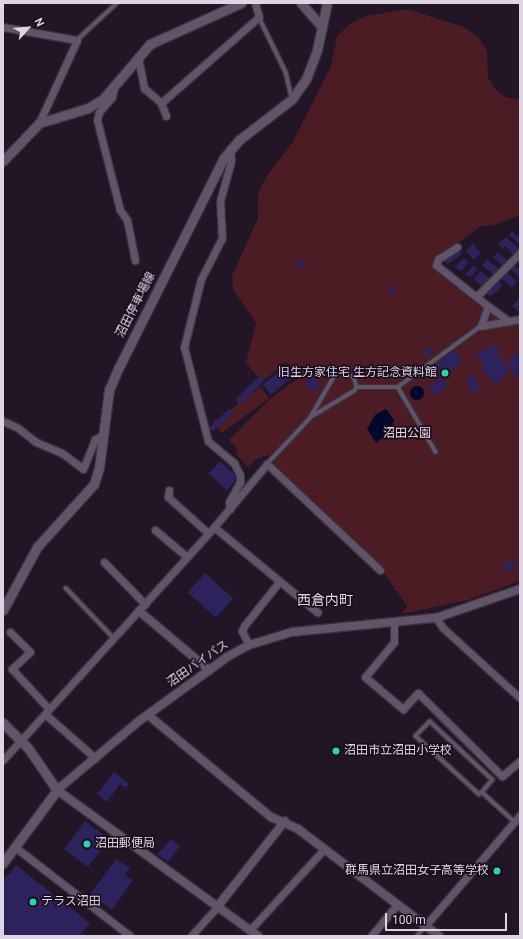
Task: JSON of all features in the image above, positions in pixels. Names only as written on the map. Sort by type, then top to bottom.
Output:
[{"type":"main road","points":[[3,161],[39,123],[88,108],[114,88],[150,44],[241,3]]},
{"type":"main road","points":[[301,3],[322,28]]},
{"type":"main road","name":"沼田停車場線","points":[[3,610],[37,547],[94,484],[99,468],[103,434],[114,376],[230,149],[292,99],[314,61],[327,3]]},
{"type":"main road","points":[[3,723],[21,741],[57,790],[3,863]]},
{"type":"street","points":[[161,103],[259,17],[255,3]]},
{"type":"street","points":[[3,27],[77,40],[39,123]]},
{"type":"street","points":[[138,57],[144,88],[161,103],[166,116]]},
{"type":"street","points":[[114,88],[112,97],[99,112],[97,120],[120,210],[127,220],[135,260]]},
{"type":"street","points":[[230,149],[231,161],[220,201],[222,238],[201,279],[184,347],[208,441],[234,463],[240,475],[240,482],[229,502],[230,509]]},
{"type":"street","points":[[457,247],[438,259],[436,265],[478,295],[488,306],[508,321]]},
{"type":"street","points":[[478,295],[520,253]]},
{"type":"street","points":[[488,306],[481,326],[520,319]]},
{"type":"street","points":[[3,421],[18,428],[36,442],[62,453],[83,469],[95,439],[103,434]]},
{"type":"street","points":[[3,760],[139,611],[186,556],[214,527],[267,464],[380,570]]},
{"type":"street","points":[[169,490],[168,497],[208,533]]},
{"type":"street","points":[[214,527],[317,612]]},
{"type":"street","points":[[155,530],[186,556]]},
{"type":"street","points":[[104,562],[144,604]]},
{"type":"street","points":[[249,645],[242,631],[244,626],[279,582]]},
{"type":"street","name":"沼田バイパス","points":[[57,790],[148,715],[209,670],[249,645],[292,632],[436,618],[520,589]]},
{"type":"street","points":[[139,611],[209,670]]},
{"type":"street","points":[[436,618],[443,628],[520,698]]},
{"type":"street","points":[[394,622],[394,642],[365,677],[403,709],[418,693],[502,776],[520,761]]},
{"type":"street","points":[[10,632],[30,652],[12,669],[47,711],[95,758]]},
{"type":"street","points":[[148,715],[271,817],[285,821],[439,936]]},
{"type":"street","points":[[57,790],[258,936]]},
{"type":"street","points":[[425,926],[520,815]]},
{"type":"street","points":[[191,936],[218,906],[285,821]]},
{"type":"street","points":[[15,847],[130,936]]},
{"type":"street","points":[[250,930],[324,849]]},
{"type":"street","points":[[371,936],[397,905]]},
{"type":"lane","points":[[77,40],[117,3]]},
{"type":"lane","points":[[259,17],[286,72],[292,99]]},
{"type":"lane","points":[[310,418],[350,395],[357,387],[398,387],[481,326]]},
{"type":"lane","points":[[267,464],[310,418],[336,372],[349,373],[354,377],[357,387]]},
{"type":"lane","points":[[398,387],[436,452]]},
{"type":"lane","points":[[66,588],[114,638]]},
{"type":"lane","points":[[482,792],[492,780],[430,722],[416,736],[479,794],[482,792],[514,821]]},
{"type":"lane","points":[[417,936],[425,926]]},
{"type":"green space","name":"沼田公園","points":[[407,9],[464,27],[479,38],[487,51],[488,77],[494,88],[505,97],[520,100],[520,215],[494,225],[481,226],[437,258],[443,270],[520,324],[520,581],[468,600],[402,614],[407,606],[382,570],[276,469],[274,460],[268,455],[258,458],[248,467],[235,453],[238,450],[229,440],[272,397],[299,378],[289,364],[285,363],[267,378],[260,379],[246,363],[256,323],[233,289],[232,276],[258,218],[258,194],[266,177],[292,143],[331,66],[337,36],[351,23],[366,16]]},
{"type":"green space","points":[[261,387],[269,398],[221,433],[213,422]]},
{"type":"water","points":[[417,386],[422,388],[424,393],[422,398],[417,400],[412,398],[410,393],[412,388]]},
{"type":"water","points":[[386,409],[394,420],[390,431],[376,443],[367,429],[376,414]]},
{"type":"building","points":[[512,231],[520,238],[520,245],[509,235]]},
{"type":"building","points":[[506,237],[520,249],[514,256],[505,246],[503,249],[497,244]]},
{"type":"building","points":[[473,244],[481,253],[474,260],[466,251]]},
{"type":"building","points":[[459,250],[462,254],[447,265],[444,260]]},
{"type":"building","points":[[498,252],[507,260],[502,266],[493,257]]},
{"type":"building","points":[[464,258],[469,262],[461,272],[455,267]]},
{"type":"building","points":[[487,259],[499,269],[494,275],[482,265]]},
{"type":"building","points":[[302,260],[305,266],[298,269],[295,264]]},
{"type":"building","points":[[473,265],[478,269],[470,278],[465,274]]},
{"type":"building","points":[[514,265],[520,270],[519,277],[510,269]]},
{"type":"building","points":[[481,271],[489,278],[482,287],[474,279]]},
{"type":"building","points":[[506,272],[517,282],[512,288],[501,278]]},
{"type":"building","points":[[497,280],[503,286],[490,297],[486,293]]},
{"type":"building","points":[[392,286],[394,293],[389,294],[387,287]]},
{"type":"building","points":[[519,298],[520,300],[519,312],[512,306]]},
{"type":"building","points":[[494,343],[509,373],[496,384],[481,368],[484,366],[476,355]]},
{"type":"building","points":[[432,347],[433,353],[424,356],[423,350]]},
{"type":"building","points":[[454,350],[463,362],[445,376],[436,364]]},
{"type":"building","points":[[520,350],[520,375],[515,377],[507,361]]},
{"type":"building","points":[[287,365],[295,375],[271,395],[263,385]]},
{"type":"building","points":[[473,374],[480,389],[473,394],[466,378]]},
{"type":"building","points":[[260,375],[265,380],[240,405],[235,400]]},
{"type":"building","points":[[311,376],[321,385],[314,392],[304,383]]},
{"type":"building","points":[[441,377],[448,386],[435,396],[428,387]]},
{"type":"building","points":[[229,409],[233,413],[213,431],[209,428]]},
{"type":"building","points":[[220,461],[238,478],[227,490],[208,473]]},
{"type":"building","points":[[513,560],[516,566],[505,572],[502,565]]},
{"type":"building","points":[[205,573],[233,598],[216,618],[188,592]]},
{"type":"building","points":[[114,772],[129,784],[125,788],[120,784],[107,802],[97,794]]},
{"type":"building","name":"沼田郵便局","points":[[85,821],[109,839],[88,867],[64,849]]},
{"type":"building","points":[[171,839],[180,846],[168,862],[157,854]]},
{"type":"building","points":[[116,859],[130,868],[125,875],[133,880],[112,910],[90,894]]},
{"type":"building","name":"テラス沼田","points":[[16,865],[90,923],[79,936],[3,936],[3,881]]},
{"type":"place","name":"旧生方家住宅 生方記念資料館","points":[[445,373]]},
{"type":"place","name":"沼田市立沼田小学校","points":[[336,751]]},
{"type":"place","name":"沼田郵便局","points":[[87,844]]},
{"type":"place","name":"群馬県立沼田女子高等学校","points":[[497,871]]},
{"type":"place","name":"テラス沼田","points":[[33,902]]},
{"type":"district","name":"西倉内町","points":[[325,600]]}]
